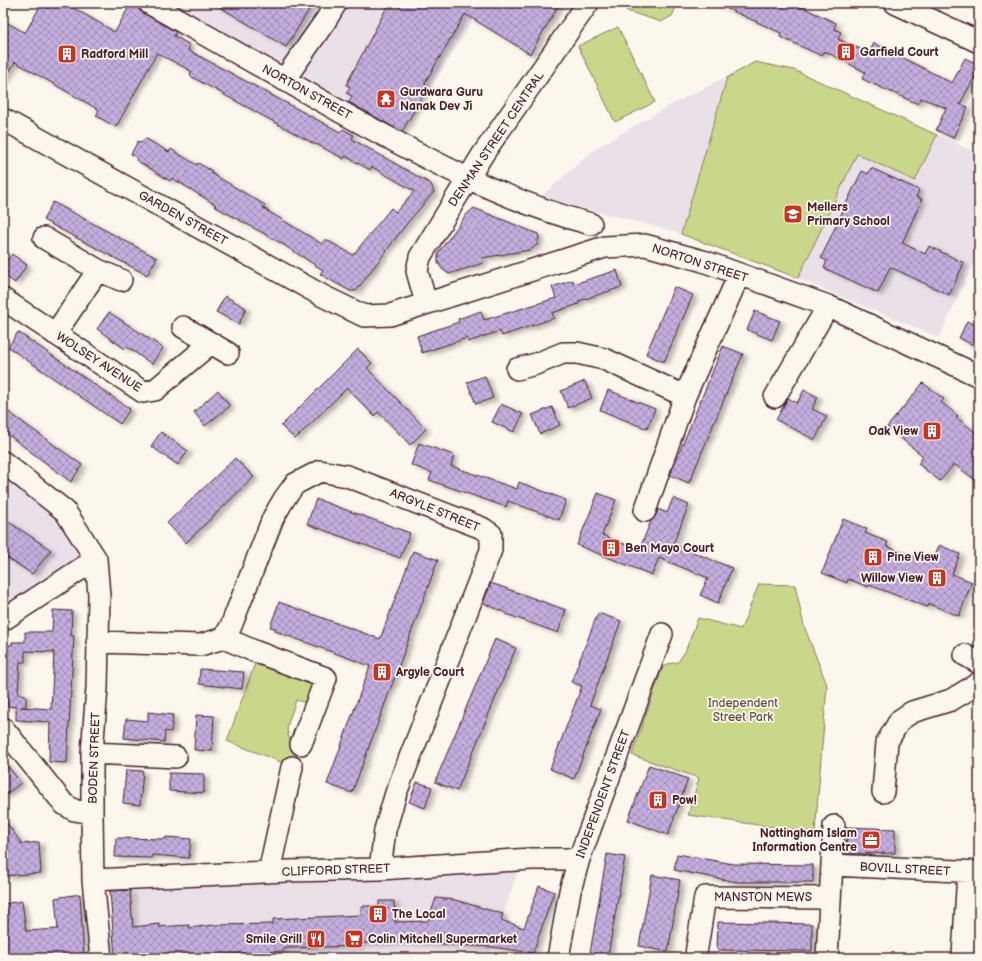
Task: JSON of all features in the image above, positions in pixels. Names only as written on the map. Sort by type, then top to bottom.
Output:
[{"type":"street","name":"NORTON STREET","points":[[149,3],[413,151],[523,202],[564,217],[591,224]]},
{"type":"street","points":[[284,80],[318,33],[336,3]]},
{"type":"street","name":"DENMAN STREET CENTRAL","points":[[426,303],[417,271],[420,257],[467,177],[588,3]]},
{"type":"street","points":[[895,3],[979,42]]},
{"type":"street","name":"GARDEN STREET","points":[[3,119],[323,296],[364,316]]},
{"type":"street","points":[[44,238],[98,270],[121,280]]},
{"type":"street","name":"NORTON STREET","points":[[364,316],[390,315],[605,247],[645,245],[703,261],[828,306],[979,376]]},
{"type":"street","points":[[55,334],[98,270]]},
{"type":"street","points":[[644,511],[647,483],[739,275]]},
{"type":"street","name":"WOLSEY AVENUE","points":[[3,299],[143,392],[155,390],[219,348],[183,327]]},
{"type":"street","points":[[775,397],[828,306]]},
{"type":"street","points":[[531,371],[563,353],[577,354],[604,359],[685,396]]},
{"type":"street","points":[[3,462],[65,511],[96,559],[3,620]]},
{"type":"street","name":"ARGYLE STREET","points":[[224,638],[231,626],[273,518],[284,499],[296,484],[320,471],[347,476],[482,528],[491,534],[491,550],[396,793],[385,830],[380,869]]},
{"type":"street","name":"BODEN STREET","points":[[96,559],[99,595],[97,688],[92,753],[92,813],[93,880],[101,958]]},
{"type":"street","name":"INDEPENDENT STREET","points":[[558,958],[570,891],[579,859],[662,634]]},
{"type":"street","points":[[97,642],[200,645],[224,638],[326,678],[303,716],[301,744]]},
{"type":"street","points":[[883,792],[887,742],[900,720],[912,712],[951,700],[979,683]]},
{"type":"street","points":[[3,728],[64,804],[74,810],[92,813]]},
{"type":"street","points":[[92,753],[176,757]]},
{"type":"street","points":[[269,872],[292,767]]},
{"type":"street","points":[[827,958],[834,826]]},
{"type":"street","name":"CLIFFORD STREET","points":[[93,880],[269,872],[380,869],[531,859],[579,859]]},
{"type":"street","name":"BOVILL STREET","points":[[832,865],[973,872]]},
{"type":"street","points":[[963,956],[973,872]]},
{"type":"street","name":"MANSTON MEWS","points":[[696,954],[705,897],[830,898]]},
{"type":"shaded area","points":[[160,3],[484,3],[398,138]]},
{"type":"shaded area","name":"Mellers Primary School","points":[[755,62],[794,70],[979,154],[979,252],[939,338],[778,270],[673,231],[540,197],[596,148],[665,108]]},
{"type":"shaded area","points":[[3,467],[62,512],[84,558],[3,610]]},
{"type":"shaded area","points":[[518,870],[489,958],[392,956],[352,958],[106,958],[105,928],[137,925],[134,889],[314,882]]},
{"type":"green space","points":[[622,3],[678,3],[672,16],[661,22],[627,11]]},
{"type":"green space","points":[[618,27],[655,102],[615,122],[578,46]]},
{"type":"green space","points":[[755,62],[794,70],[937,135],[915,181],[857,154],[798,278],[681,234],[727,78]]},
{"type":"green space","name":"Independent Street Park","points":[[759,584],[795,585],[804,626],[827,685],[815,833],[688,815],[699,778],[632,755],[662,669],[668,664],[678,662],[685,652],[698,618],[741,629]]},
{"type":"green space","points":[[255,663],[308,682],[313,687],[308,701],[303,702],[296,700],[288,722],[287,728],[289,739],[299,753],[294,767],[227,741]]},
{"type":"building","points":[[42,3],[65,3],[115,32],[131,3],[138,7],[143,13],[176,32],[174,36],[190,45],[188,50],[340,132],[343,129],[354,135],[352,139],[431,184],[434,192],[408,222],[356,291],[350,291],[320,274],[323,270],[279,242],[214,206],[216,205],[172,178],[170,181],[136,160],[137,158],[131,154],[138,141],[141,143],[145,138],[169,152],[171,149],[197,165],[198,163],[212,171],[211,173],[265,205],[263,208],[322,244],[325,239],[353,255],[391,208],[396,212],[414,191],[372,167],[370,170],[345,156],[344,159],[316,145],[190,76],[191,71],[157,53],[116,127],[96,116],[99,110],[15,62],[3,83],[3,20],[25,33]]},
{"type":"building","points":[[213,3],[313,3],[286,47]]},
{"type":"building","points":[[389,3],[560,3],[530,54],[465,14],[424,84],[428,86],[402,132],[349,102],[352,96],[346,93],[350,87],[346,85]]},
{"type":"building","name":"Garfield Court","points":[[715,3],[793,3],[836,23],[834,29],[841,32],[838,39],[869,53],[874,43],[952,83],[965,58],[979,65],[979,69],[960,104],[968,107],[953,138],[936,130],[946,108],[921,98],[918,104],[862,79],[865,72],[824,51],[822,56],[780,37],[781,33]]},
{"type":"building","points":[[871,168],[919,190],[916,197],[922,199],[902,243],[925,254],[929,246],[964,263],[949,295],[890,267],[878,293],[824,268],[827,261],[821,258],[852,191],[862,171],[868,174]]},
{"type":"building","points":[[53,202],[157,258],[147,275],[43,220]]},
{"type":"building","points":[[474,208],[538,234],[539,238],[537,245],[530,250],[482,258],[483,263],[449,274],[442,269],[438,263],[438,253],[467,214]]},
{"type":"building","points":[[12,254],[27,265],[15,283],[3,274],[3,266]]},
{"type":"building","points":[[617,270],[622,287],[579,301],[579,304],[552,313],[554,318],[502,336],[500,331],[468,342],[467,338],[422,353],[417,336],[459,322],[458,319],[481,311],[484,320],[556,298],[552,287],[573,280],[574,284]]},
{"type":"building","points":[[674,287],[693,295],[664,362],[646,354]]},
{"type":"building","points":[[225,296],[246,308],[239,324],[216,312]]},
{"type":"building","points":[[755,311],[780,321],[772,340],[747,330]]},
{"type":"building","points":[[109,312],[163,348],[152,364],[127,347],[125,349],[97,329]]},
{"type":"building","points":[[967,321],[979,327],[979,348],[959,338]]},
{"type":"building","points":[[18,332],[130,409],[120,424],[8,347]]},
{"type":"building","points":[[723,346],[743,354],[689,483],[670,475]]},
{"type":"building","points":[[358,349],[372,363],[367,368],[426,429],[410,445],[378,412],[374,416],[347,388],[295,439],[281,426]]},
{"type":"building","points":[[485,376],[493,398],[476,404],[467,382]]},
{"type":"building","points":[[585,381],[592,398],[568,408],[561,391]]},
{"type":"building","name":"Oak View","points":[[923,383],[944,399],[941,402],[958,416],[956,417],[979,435],[979,483],[954,464],[940,481],[918,464],[923,456],[887,427]]},
{"type":"building","points":[[218,390],[230,406],[205,426],[194,412]]},
{"type":"building","points":[[608,390],[655,409],[647,429],[600,410]]},
{"type":"building","points":[[804,390],[818,397],[812,409],[827,416],[815,440],[776,420],[788,398],[797,403]]},
{"type":"building","points":[[501,404],[523,414],[514,432],[492,422]]},
{"type":"building","points":[[552,407],[560,425],[540,434],[532,415]]},
{"type":"building","points":[[3,408],[82,465],[71,482],[3,431]]},
{"type":"building","points":[[161,432],[188,451],[178,465],[151,446]]},
{"type":"building","points":[[419,443],[454,455],[451,466],[517,489],[519,482],[566,500],[559,520],[508,501],[506,507],[429,480],[432,473],[411,465]]},
{"type":"building","points":[[235,458],[254,477],[186,543],[167,523]]},
{"type":"building","name":"Ben Mayo Court","points":[[598,493],[616,500],[602,535],[639,550],[651,521],[656,515],[658,509],[667,513],[673,498],[689,505],[673,544],[732,568],[718,603],[700,595],[708,578],[659,558],[652,575],[577,545]]},
{"type":"building","points":[[316,499],[410,533],[400,558],[307,524]]},
{"type":"building","points":[[3,518],[51,550],[32,574],[3,555]]},
{"type":"building","points":[[843,519],[867,529],[865,533],[888,542],[886,546],[932,563],[939,545],[960,554],[952,574],[972,582],[959,616],[929,604],[927,607],[869,585],[868,587],[848,579],[847,583],[822,573]]},
{"type":"building","name":"Argyle Court","points":[[413,551],[438,560],[352,793],[327,784],[370,666],[275,631],[275,628],[270,627],[279,602],[380,639]]},
{"type":"building","points":[[491,583],[566,610],[558,633],[506,614],[483,603]]},
{"type":"building","points":[[53,610],[72,611],[71,636],[74,636],[67,763],[49,762],[50,722],[16,720],[16,707],[7,706],[7,694],[3,693],[3,645],[12,645],[12,642],[25,642],[25,632],[52,632]],"holes":[[[25,651],[54,652],[51,709],[21,707],[26,707],[26,695],[18,694],[20,662],[25,662]]]},
{"type":"building","points":[[598,613],[621,621],[590,705],[601,709],[574,779],[550,769],[582,686],[571,682]]},
{"type":"building","points":[[495,639],[516,648],[457,791],[435,782]]},
{"type":"building","points":[[200,669],[244,672],[242,689],[199,684]]},
{"type":"building","points":[[148,712],[173,715],[171,732],[165,731],[164,742],[124,738],[126,719],[148,721]]},
{"type":"building","points":[[196,715],[214,716],[212,751],[194,750]]},
{"type":"building","points":[[3,760],[21,783],[3,797]]},
{"type":"building","name":"Pow!","points":[[649,765],[688,779],[668,835],[628,820]]},
{"type":"building","points":[[126,770],[143,771],[140,805],[123,803]]},
{"type":"building","points":[[169,773],[204,774],[204,793],[169,791]]},
{"type":"building","points":[[417,782],[432,787],[425,808],[409,802]]},
{"type":"building","points":[[3,818],[22,844],[39,842],[41,873],[3,876]]},
{"type":"building","name":"Nottingham Islam Information Centre","points":[[847,827],[895,829],[895,853],[846,854]]},
{"type":"building","points":[[166,837],[191,839],[189,858],[152,855],[152,858],[115,857],[116,838],[166,839]]},
{"type":"building","points":[[607,854],[625,857],[608,956],[590,953]]},
{"type":"building","points":[[677,854],[733,864],[813,865],[813,882],[737,882],[674,870]]},
{"type":"building","points":[[652,875],[680,880],[668,952],[639,946]]},
{"type":"building","points":[[539,886],[554,892],[533,953],[492,947],[411,942],[360,943],[360,946],[286,948],[283,951],[178,958],[115,958],[110,891],[130,890],[133,927],[159,924],[160,927],[189,925],[189,928],[214,925],[273,924],[273,919],[361,915],[361,906],[379,906],[379,901],[394,901],[395,922],[428,921],[436,898],[455,900],[503,914],[501,920],[524,928]]},
{"type":"building","points":[[80,894],[84,958],[3,958],[3,904],[22,901],[26,931],[58,929],[55,898]]},
{"type":"building","points":[[718,922],[812,924],[812,951],[717,950]]},
{"type":"place","name":"Garfield Court","points":[[846,52]]},
{"type":"place","name":"Radford Mill","points":[[67,54]]},
{"type":"place","name":"Gurdwara Guru Nanak Dev Ji","points":[[386,99]]},
{"type":"place","name":"Mellers Primary School","points":[[793,214]]},
{"type":"place","name":"Oak View","points":[[932,431]]},
{"type":"place","name":"Ben Mayo Court","points":[[611,548]]},
{"type":"place","name":"Pine View","points":[[873,557]]},
{"type":"place","name":"Willow View","points":[[937,578]]},
{"type":"place","name":"Argyle Court","points":[[382,672]]},
{"type":"place","name":"Pow!","points":[[658,800]]},
{"type":"place","name":"Nottingham Islam Information Centre","points":[[871,840]]},
{"type":"place","name":"The Local","points":[[378,914]]},
{"type":"place","name":"Smile Grill","points":[[316,939]]},
{"type":"place","name":"Colin Mitchell Supermarket","points":[[354,939]]}]
